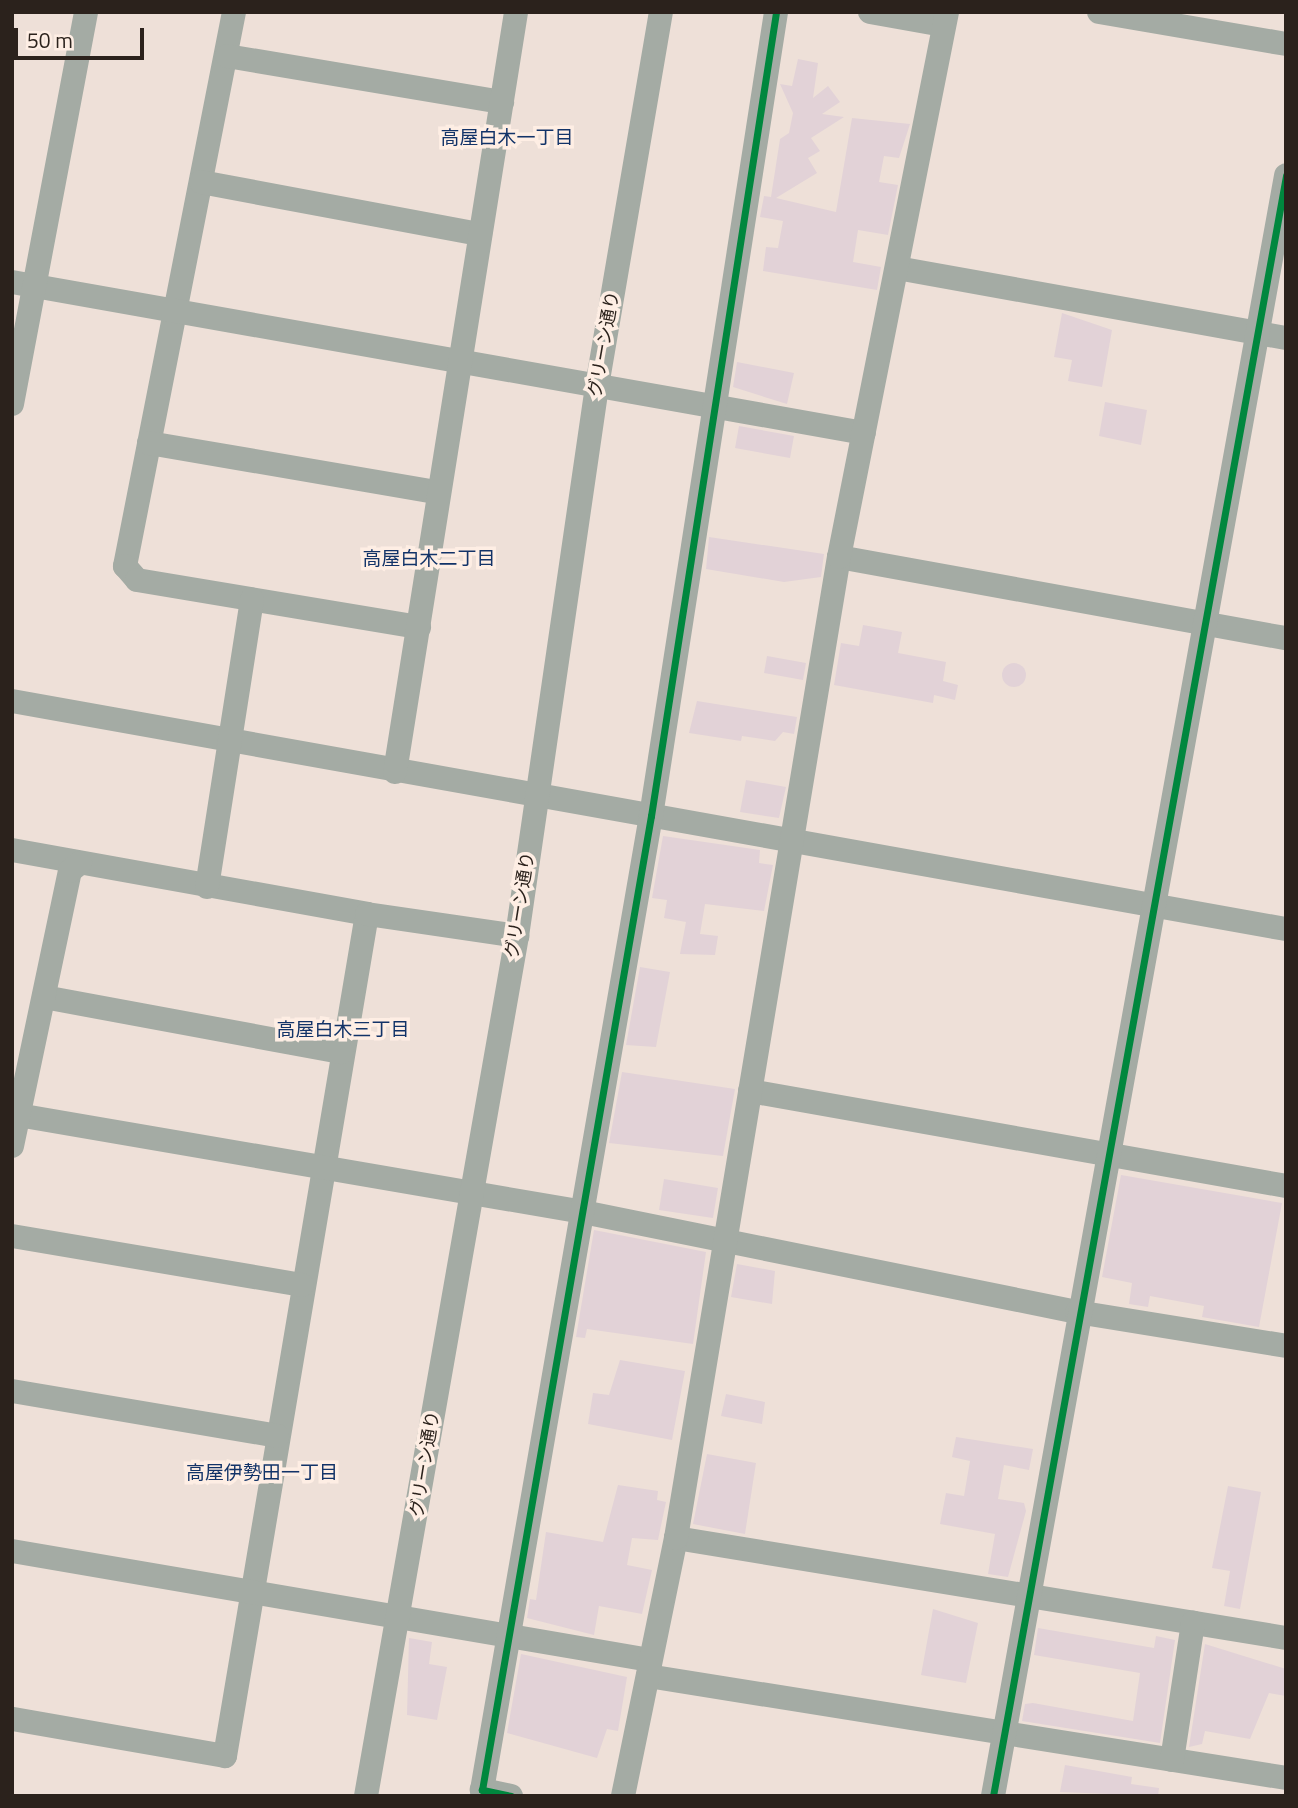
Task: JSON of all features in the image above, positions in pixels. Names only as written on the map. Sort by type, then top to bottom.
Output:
[{"type":"street","points":[[12,404],[23,284],[86,12]]},
{"type":"street","points":[[234,12],[125,566],[136,580],[419,627]]},
{"type":"street","points":[[395,772],[419,627],[435,492],[516,12]]},
{"type":"street","name":"グリーン通り","points":[[366,1796],[401,1613],[469,1192],[517,936],[597,386],[661,12]]},
{"type":"street","points":[[511,1796],[482,1790],[651,816],[776,12]]},
{"type":"street","points":[[623,1796],[676,1538],[839,557],[945,19],[870,12]]},
{"type":"street","points":[[1099,12],[1286,44]]},
{"type":"street","points":[[226,56],[502,102]]},
{"type":"street","points":[[993,1796],[1149,906],[1254,332],[1286,175]]},
{"type":"street","points":[[201,182],[480,234]]},
{"type":"street","points":[[897,268],[1286,338]]},
{"type":"street","points":[[23,284],[864,433]]},
{"type":"street","points":[[149,443],[435,492]]},
{"type":"street","points":[[839,557],[1200,625],[1286,638]]},
{"type":"street","points":[[207,887],[233,743],[252,600]]},
{"type":"street","points":[[12,701],[395,772],[537,793],[651,816],[1286,929]]},
{"type":"street","points":[[12,850],[207,887],[517,936]]},
{"type":"street","points":[[12,1146],[70,871],[80,863]]},
{"type":"street","points":[[12,1719],[225,1756],[302,1285],[367,914]]},
{"type":"street","points":[[44,998],[342,1052]]},
{"type":"street","points":[[750,1091],[1104,1156],[1286,1186]]},
{"type":"street","points":[[18,1115],[322,1170],[583,1212],[1077,1312],[1286,1346]]},
{"type":"street","points":[[12,1236],[302,1285]]},
{"type":"street","points":[[12,1391],[277,1436]]},
{"type":"street","points":[[676,1538],[1286,1638]]},
{"type":"street","points":[[12,1551],[253,1587],[401,1613],[510,1634],[649,1668],[1005,1732],[1286,1778]]},
{"type":"street","points":[[1172,1760],[1193,1623]]},
{"type":"building","points":[[798,59],[818,63],[813,98],[828,86],[840,102],[822,114],[844,117],[811,138],[820,151],[808,158],[817,173],[776,198],[836,212],[852,118],[910,124],[899,158],[884,156],[879,182],[898,185],[888,235],[858,230],[853,262],[881,267],[877,290],[763,271],[766,247],[778,248],[783,221],[760,217],[764,196],[771,197],[780,139],[789,133],[793,113],[780,84],[792,86]]},
{"type":"building","points":[[1062,313],[1112,330],[1102,387],[1068,381],[1072,360],[1054,357]]},
{"type":"building","points":[[737,362],[794,373],[787,404],[733,387]]},
{"type":"building","points":[[1105,402],[1147,410],[1141,445],[1099,436]]},
{"type":"building","points":[[739,426],[794,436],[790,458],[735,448]]},
{"type":"building","points":[[709,537],[824,554],[821,577],[784,582],[706,569]]},
{"type":"building","points":[[863,625],[902,632],[898,653],[946,662],[943,681],[958,685],[955,700],[934,695],[933,703],[834,685],[841,643],[859,646]]},
{"type":"building","points":[[767,656],[806,663],[803,680],[764,673]]},
{"type":"building","points":[[1014,663],[1023,666],[1026,675],[1023,684],[1014,687],[1005,684],[1002,675],[1005,666]]},
{"type":"building","points":[[697,701],[797,717],[794,734],[783,732],[775,741],[742,736],[741,741],[689,733]]},
{"type":"building","points":[[746,780],[786,787],[779,818],[740,812]]},
{"type":"building","points":[[663,836],[760,850],[759,863],[773,865],[764,911],[705,904],[700,934],[718,936],[715,955],[680,954],[686,922],[664,918],[667,900],[652,898]]},
{"type":"building","points":[[640,967],[670,972],[656,1047],[626,1045]]},
{"type":"building","points":[[622,1072],[735,1089],[723,1156],[609,1143]]},
{"type":"building","points":[[1121,1175],[1282,1203],[1259,1327],[1202,1317],[1204,1306],[1150,1296],[1148,1307],[1129,1304],[1132,1283],[1102,1277]]},
{"type":"building","points":[[664,1179],[718,1188],[713,1218],[659,1210]]},
{"type":"building","points":[[594,1230],[706,1252],[693,1344],[587,1329],[585,1338],[576,1337]]},
{"type":"building","points":[[737,1264],[775,1271],[772,1304],[731,1297]]},
{"type":"building","points":[[620,1360],[685,1371],[672,1440],[588,1424],[593,1393],[609,1395]]},
{"type":"building","points":[[726,1394],[765,1402],[762,1424],[721,1416]]},
{"type":"building","points":[[956,1437],[1033,1449],[1029,1470],[1004,1465],[998,1499],[1024,1503],[1026,1511],[1008,1577],[988,1574],[995,1534],[940,1524],[946,1493],[964,1496],[970,1461],[952,1457]]},
{"type":"building","points":[[707,1454],[756,1463],[745,1534],[693,1524]]},
{"type":"building","points":[[618,1485],[658,1491],[657,1500],[666,1502],[658,1540],[632,1538],[627,1565],[652,1570],[642,1614],[599,1606],[594,1635],[527,1618],[530,1599],[536,1600],[546,1532],[603,1542]]},
{"type":"building","points":[[1228,1486],[1261,1492],[1240,1609],[1224,1606],[1230,1571],[1212,1568]]},
{"type":"building","points":[[933,1609],[978,1623],[966,1683],[921,1675]]},
{"type":"building","points":[[1038,1628],[1154,1648],[1156,1636],[1175,1640],[1160,1743],[1022,1721],[1025,1704],[1033,1703],[1133,1721],[1140,1673],[1034,1655]]},
{"type":"building","points":[[409,1638],[432,1642],[429,1664],[447,1667],[437,1720],[407,1715]]},
{"type":"building","points":[[1205,1644],[1286,1669],[1286,1696],[1269,1693],[1250,1739],[1205,1731],[1202,1744],[1189,1747]]},
{"type":"building","points":[[521,1654],[627,1677],[618,1731],[607,1729],[597,1758],[507,1733]]},
{"type":"building","points":[[1065,1765],[1132,1777],[1131,1784],[1159,1788],[1158,1796],[1060,1792]]},
{"type":"cycle path","points":[[511,1796],[482,1790],[651,816],[776,12]]},
{"type":"cycle path","points":[[993,1796],[1286,175]]},
{"type":"district","name":"高屋白木一丁目","points":[[507,137]]},
{"type":"district","name":"高屋白木二丁目","points":[[429,558]]},
{"type":"district","name":"高屋白木三丁目","points":[[343,1029]]},
{"type":"district","name":"高屋伊勢田一丁目","points":[[262,1472]]}]
